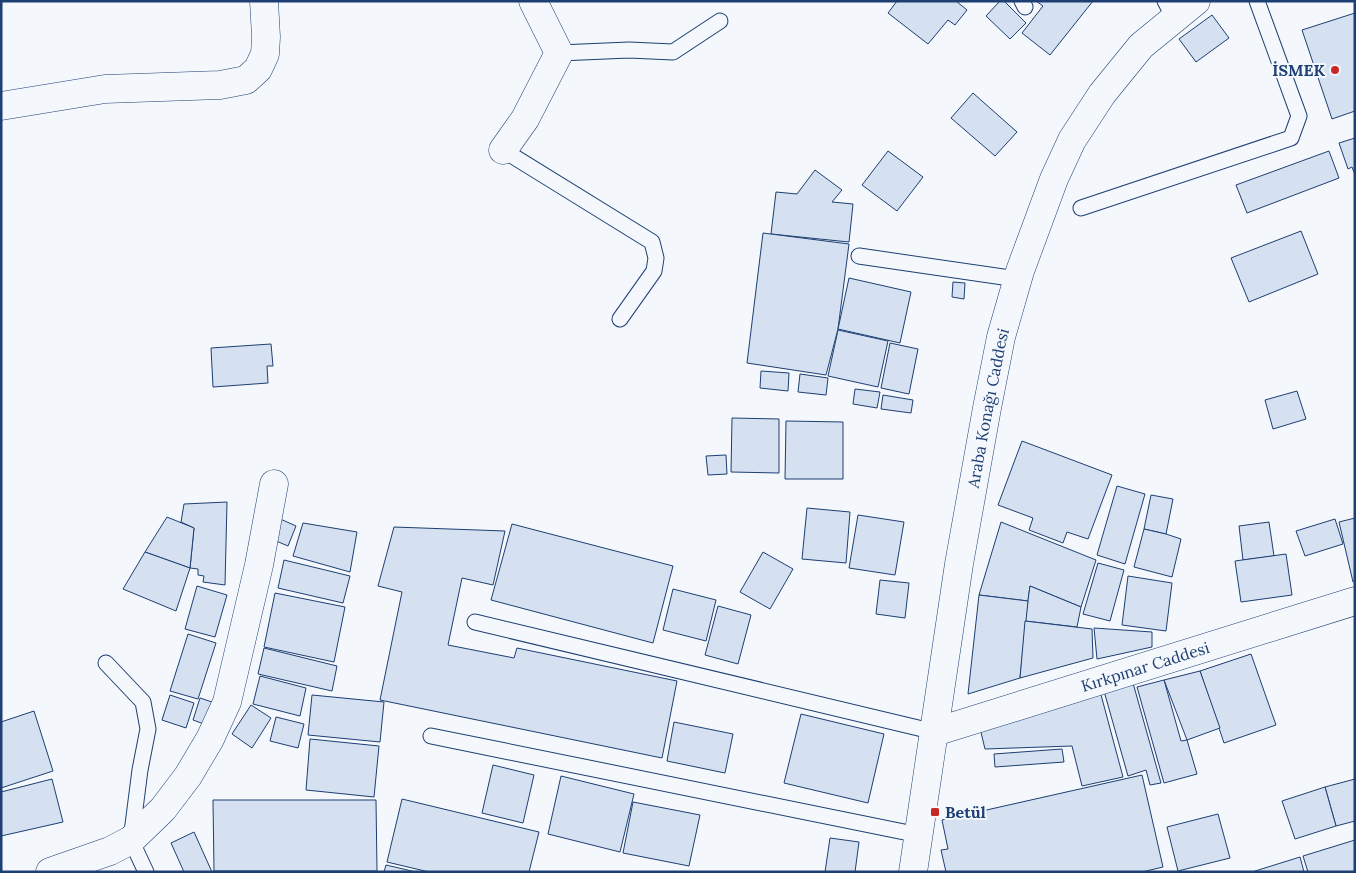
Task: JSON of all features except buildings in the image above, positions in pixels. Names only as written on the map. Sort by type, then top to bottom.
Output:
[{"type":"main road","points":[[1,106],[105,89],[220,85],[246,80],[258,69],[265,54],[264,1]]},
{"type":"main road","points":[[503,150],[525,119],[559,53],[533,1]]},
{"type":"main road","name":"Araba Konağı Caddesi","points":[[914,872],[959,564],[1001,337],[1017,279],[1054,179],[1072,140],[1102,94],[1170,10],[1196,1]]},
{"type":"main road","points":[[50,872],[110,851],[131,840],[163,809],[188,776],[210,739],[227,702],[259,565],[274,484]]},
{"type":"main road","name":"Kırkpınar Caddesi","points":[[935,732],[1355,601]]},
{"type":"lane","points":[[1081,208],[1291,138],[1300,116],[1258,1]]},
{"type":"lane","points":[[559,53],[629,50],[672,52],[720,21]]},
{"type":"lane","points":[[503,150],[652,242],[656,258],[654,270],[620,319]]},
{"type":"lane","points":[[859,256],[1017,279]]},
{"type":"lane","points":[[475,622],[935,732]]},
{"type":"lane","points":[[106,663],[143,702],[148,730],[140,770],[131,840],[146,872]]},
{"type":"lane","points":[[431,736],[919,835]]},
{"type":"place","name":"İSMEK","points":[[1335,70]]},
{"type":"place","name":"Betül","points":[[935,812]]}]
